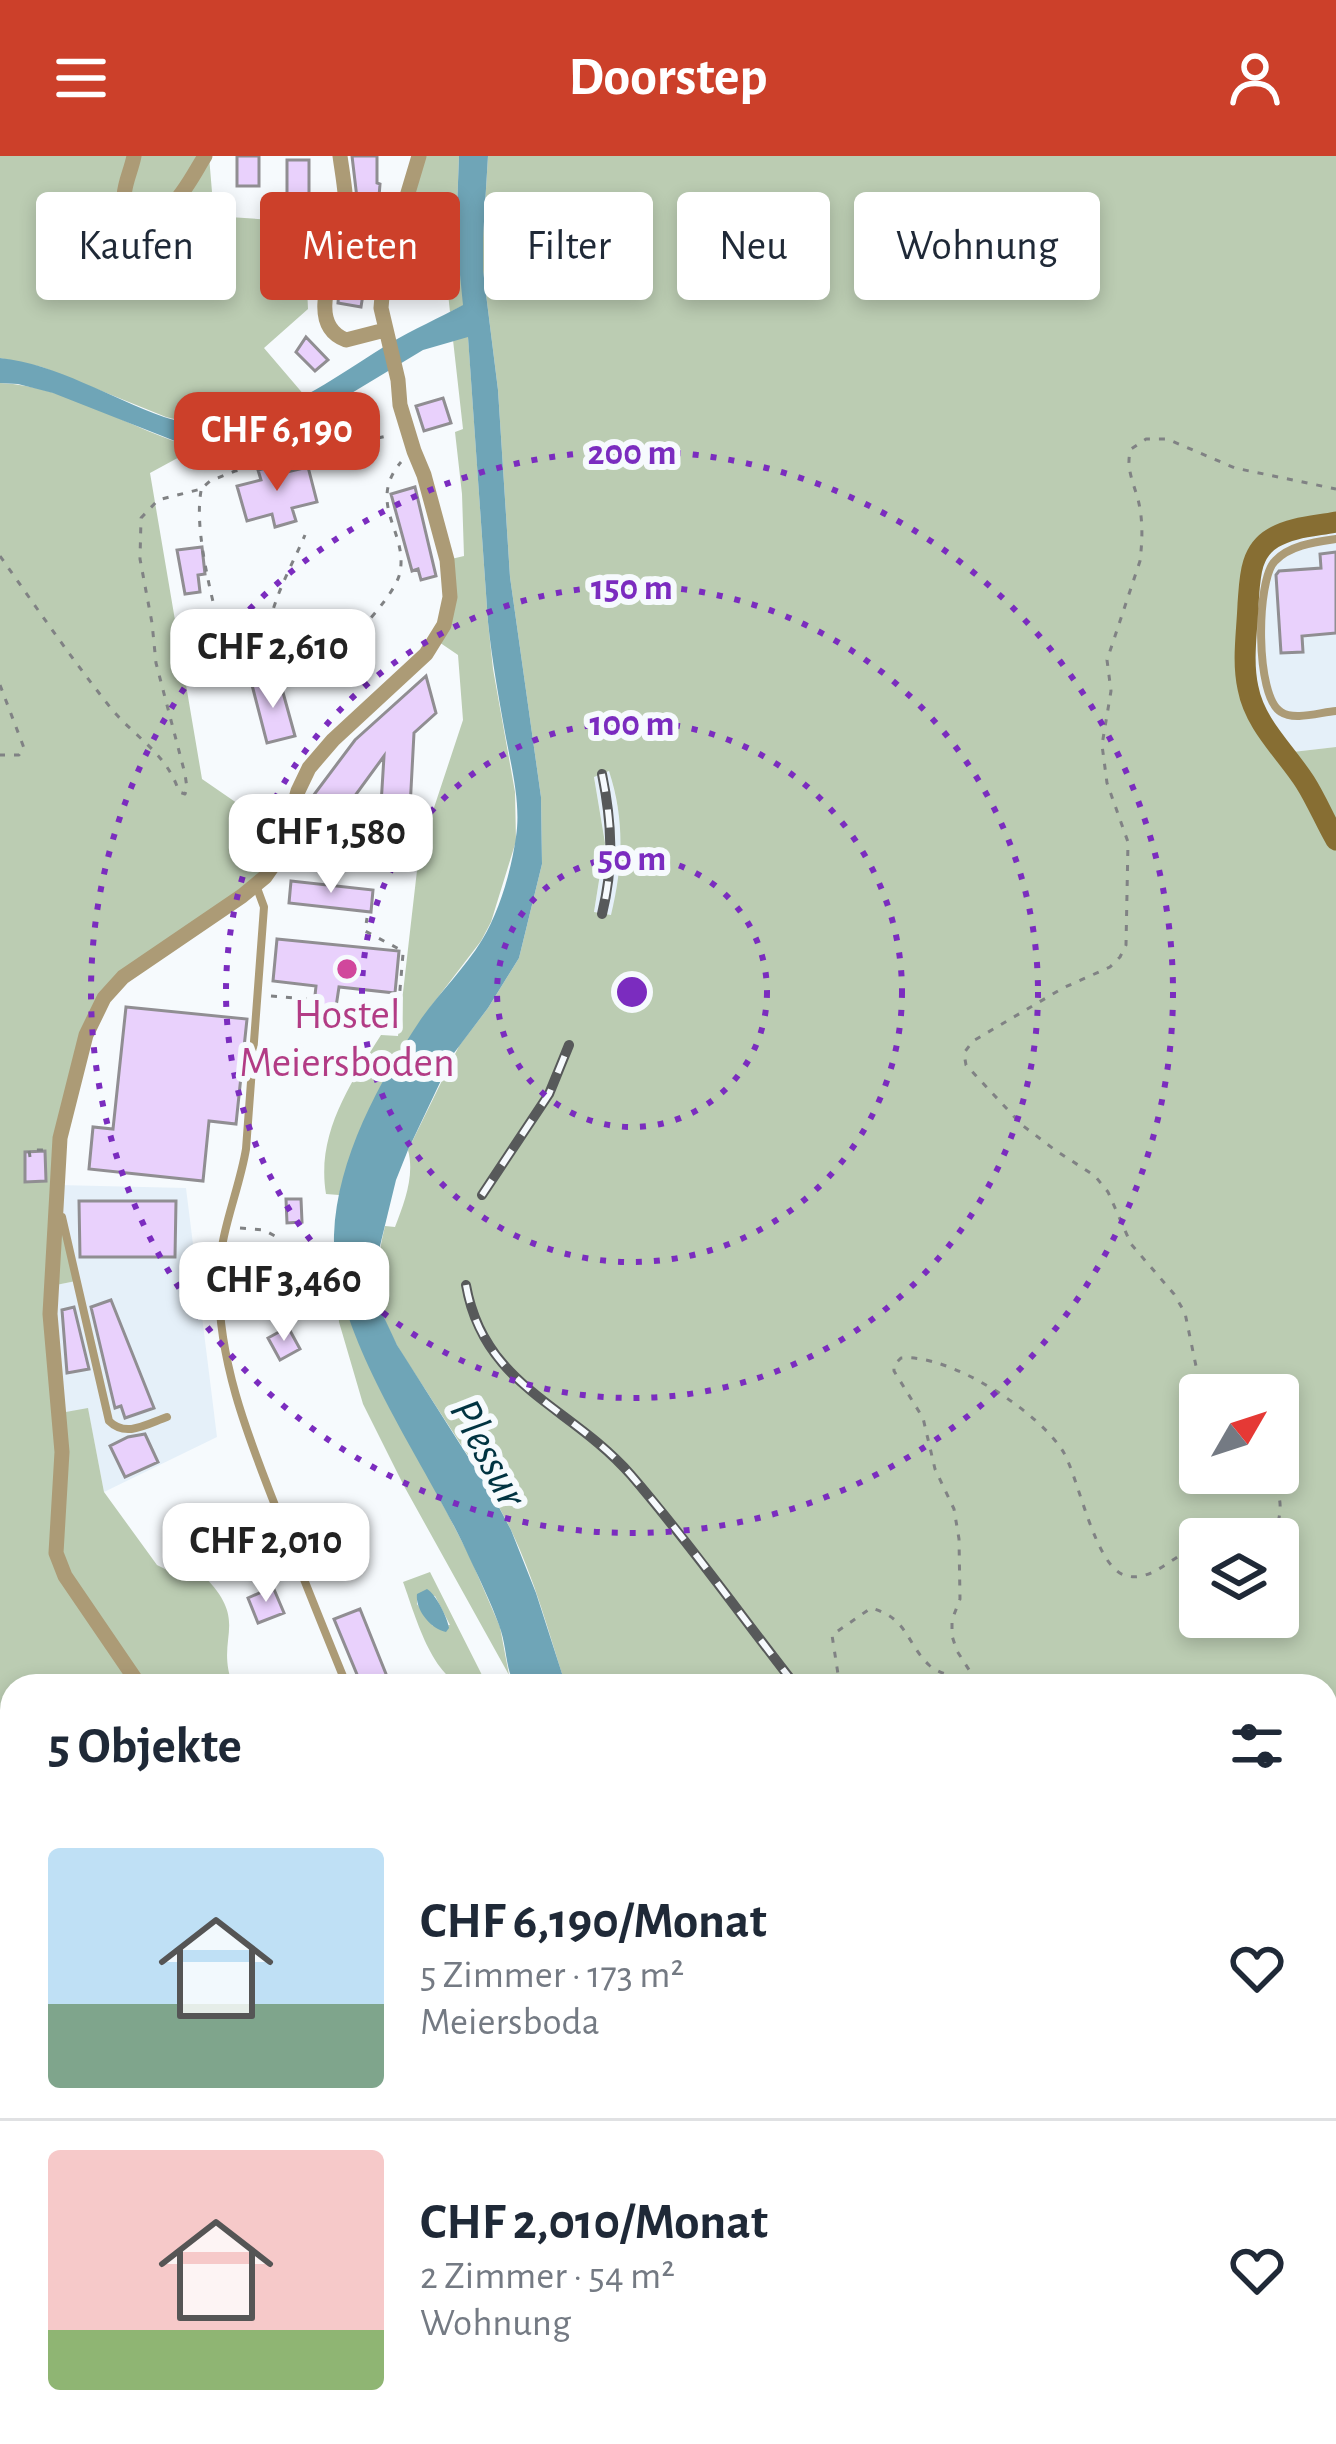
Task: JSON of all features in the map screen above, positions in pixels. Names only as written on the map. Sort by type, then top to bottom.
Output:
[{"type":"main road","points":[[1336,522],[1283,533],[1260,550],[1251,571],[1245,670],[1257,715],[1301,776],[1336,840]]},
{"type":"street","points":[[134,156],[123,203],[130,215],[145,220],[170,207],[205,156]]},
{"type":"street","points":[[340,156],[345,227],[327,294],[328,325],[346,340],[386,334]]},
{"type":"street","points":[[132,1674],[65,1576],[56,1553],[62,1452],[50,1314],[58,1149],[64,1117],[86,1035],[104,998],[123,977],[256,886],[271,870],[281,854],[298,791],[316,758],[426,654],[444,625],[450,597],[447,560],[400,404],[381,308],[382,280],[419,156]]},
{"type":"lane","points":[[1336,539],[1291,550],[1270,567],[1262,660],[1269,698],[1282,713],[1336,711]]},
{"type":"lane","points":[[256,886],[264,907],[246,1149],[221,1245],[219,1294],[237,1402],[342,1674]]},
{"type":"lane","points":[[57,1180],[109,1420],[127,1430],[167,1417]]},
{"type":"path","points":[[1198,1374],[1185,1313],[1131,1244],[1108,1192],[1095,1176],[1022,1125],[967,1065],[964,1053],[974,1041],[1063,988],[1110,967],[1126,945],[1127,842],[1107,783],[1102,746],[1111,692],[1106,660],[1142,547],[1140,506],[1127,463],[1131,449],[1146,439],[1164,439],[1235,468],[1336,489]]},
{"type":"path","points":[[201,489],[199,513],[220,627],[245,661],[298,674],[354,636],[398,580],[400,561],[387,484],[410,440]]},
{"type":"path","points":[[0,556],[92,685],[128,728],[164,759],[178,792],[184,794],[188,788],[156,663],[142,572],[141,518],[154,502],[201,489],[216,478],[246,468],[410,440]]},
{"type":"path","points":[[268,668],[267,626],[305,535]]},
{"type":"path","points":[[0,685],[24,748],[17,755],[0,755]]},
{"type":"path","points":[[257,995],[307,999],[305,1016],[397,1025],[404,956],[365,931],[367,918]]},
{"type":"path","points":[[30,1156],[29,1150],[45,1150]]},
{"type":"path","points":[[226,1227],[264,1230],[275,1236],[278,1249],[266,1281],[272,1300]]},
{"type":"path","points":[[973,1674],[953,1641],[952,1620],[960,1599],[958,1527],[952,1503],[934,1469],[923,1418],[894,1371],[901,1358],[914,1357],[983,1384],[1045,1430],[1068,1462],[1108,1562],[1124,1575],[1144,1575],[1179,1554]]},
{"type":"path","points":[[838,1674],[832,1635],[871,1608],[899,1623],[934,1669],[949,1674]]},
{"type":"shaded area","points":[[1336,522],[1336,747],[1284,753],[1252,704],[1260,550]]},
{"type":"shaded area","points":[[610,771],[622,843],[612,915],[594,913],[605,843],[594,776]]},
{"type":"shaded area","points":[[58,1185],[186,1188],[217,1437],[104,1492],[88,1409],[59,1413],[51,1286],[76,1281]]},
{"type":"green space","points":[[0,156],[209,156],[212,192],[36,192],[36,300],[236,300],[236,217],[260,219],[260,300],[308,300],[308,309],[264,348],[305,396],[237,420],[166,417],[42,367],[0,358]]},
{"type":"green space","points":[[419,156],[459,156],[458,192],[409,190]]},
{"type":"green space","points":[[488,156],[1336,156],[1336,522],[1260,550],[1245,671],[1284,753],[1336,747],[1336,1674],[562,1674],[511,1530],[404,1357],[386,1323],[377,1281],[385,1226],[395,1227],[407,1189],[408,1150],[459,1046],[519,958],[542,864],[541,797],[510,577],[498,390],[487,300],[653,300],[653,192],[486,192]],"holes":[[[609,771],[620,843],[611,915],[594,912],[605,843],[594,777]]]},
{"type":"green space","points":[[460,270],[464,305],[450,312],[449,300],[460,300]]},
{"type":"green space","points":[[468,336],[488,622],[515,792],[516,841],[481,941],[386,1075],[339,1195],[326,1194],[326,1151],[338,1110],[381,1035],[398,1036],[419,853],[463,720],[458,655],[436,640],[444,625],[447,560],[464,556],[455,432],[463,429],[453,340]]},
{"type":"green space","points":[[0,383],[51,392],[196,448],[150,473],[202,779],[286,837],[276,863],[104,998],[60,1138],[63,1224],[76,1281],[51,1286],[60,1413],[88,1408],[104,1492],[157,1565],[179,1576],[204,1576],[218,1592],[229,1619],[229,1674],[0,1674]]},
{"type":"green space","points":[[334,1240],[340,1287],[361,1347],[469,1555],[500,1627],[509,1674],[363,1404],[339,1322]]},
{"type":"green space","points":[[430,1572],[481,1674],[447,1674],[422,1634],[403,1582]],"holes":[[[417,1594],[435,1596],[450,1625],[433,1626],[417,1604]]]},
{"type":"water","points":[[459,156],[488,156],[484,300],[498,390],[510,577],[541,797],[542,864],[519,958],[454,1053],[396,1180],[377,1278],[382,1313],[397,1345],[511,1530],[562,1674],[510,1674],[502,1633],[481,1583],[386,1401],[348,1316],[337,1275],[334,1235],[343,1178],[363,1122],[421,1019],[488,928],[504,890],[516,837],[515,787],[488,622],[468,337],[423,350],[302,423],[212,449],[180,443],[53,393],[0,383],[0,358],[21,361],[164,417],[195,424],[225,423],[283,406],[463,305]]},
{"type":"water","points":[[427,1589],[444,1613],[446,1632],[421,1612],[417,1594]]},
{"type":"building","points":[[237,156],[259,156],[259,186],[237,186]]},
{"type":"building","points":[[352,156],[377,156],[379,192],[356,192]]},
{"type":"building","points":[[287,160],[309,160],[309,192],[287,192]]},
{"type":"building","points":[[338,300],[362,300],[361,307]]},
{"type":"building","points":[[306,337],[328,360],[315,371],[296,352]]},
{"type":"building","points":[[443,398],[451,423],[424,431],[416,406]]},
{"type":"building","points":[[281,464],[283,473],[308,467],[317,502],[292,508],[296,521],[275,527],[272,514],[247,521],[237,486],[261,480],[258,470]]},
{"type":"building","points":[[415,487],[436,576],[421,580],[418,569],[412,571],[391,494]]},
{"type":"building","points":[[202,547],[205,574],[198,575],[200,592],[185,594],[177,550]]},
{"type":"building","points":[[1336,552],[1336,633],[1302,636],[1303,652],[1281,653],[1276,575],[1321,568],[1320,554]]},
{"type":"building","points":[[426,676],[436,713],[414,733],[410,808],[381,805],[384,756],[349,804],[310,800],[355,740]]},
{"type":"building","points":[[279,678],[295,736],[267,743],[252,685]]},
{"type":"building","points":[[291,881],[373,890],[371,912],[289,903]]},
{"type":"building","points":[[277,939],[399,951],[395,993],[339,987],[336,1007],[314,1005],[316,986],[273,981]]},
{"type":"building","points":[[126,1007],[247,1019],[236,1124],[209,1121],[203,1181],[89,1169],[93,1127],[113,1129]]},
{"type":"building","points":[[45,1151],[46,1181],[25,1182],[25,1152]]},
{"type":"building","points":[[286,1199],[301,1199],[302,1222],[287,1223]]},
{"type":"building","points":[[79,1201],[176,1201],[175,1257],[80,1257]]},
{"type":"building","points":[[297,1274],[309,1298],[304,1300],[308,1307],[285,1319],[269,1289]]},
{"type":"building","points":[[111,1300],[154,1408],[125,1418],[121,1406],[115,1408],[91,1307]]},
{"type":"building","points":[[74,1307],[89,1369],[67,1373],[62,1310]]},
{"type":"building","points":[[288,1327],[300,1349],[280,1360],[268,1338]]},
{"type":"building","points":[[145,1434],[158,1462],[125,1477],[110,1446]]},
{"type":"building","points":[[273,1587],[284,1613],[258,1623],[248,1598]]},
{"type":"building","points":[[360,1609],[386,1674],[357,1674],[334,1619]]},
{"type":"railway","points":[[602,774],[610,844],[602,914]]},
{"type":"railway","points":[[482,1195],[549,1094],[569,1045]]},
{"type":"railway","points":[[466,1285],[476,1320],[491,1348],[532,1392],[631,1475],[787,1674]]},
{"type":"place","name":"Hostel Meiersboden","points":[[347,969]]},
{"type":"water label","name":"Plessur","points":[[490,1452]]}]
